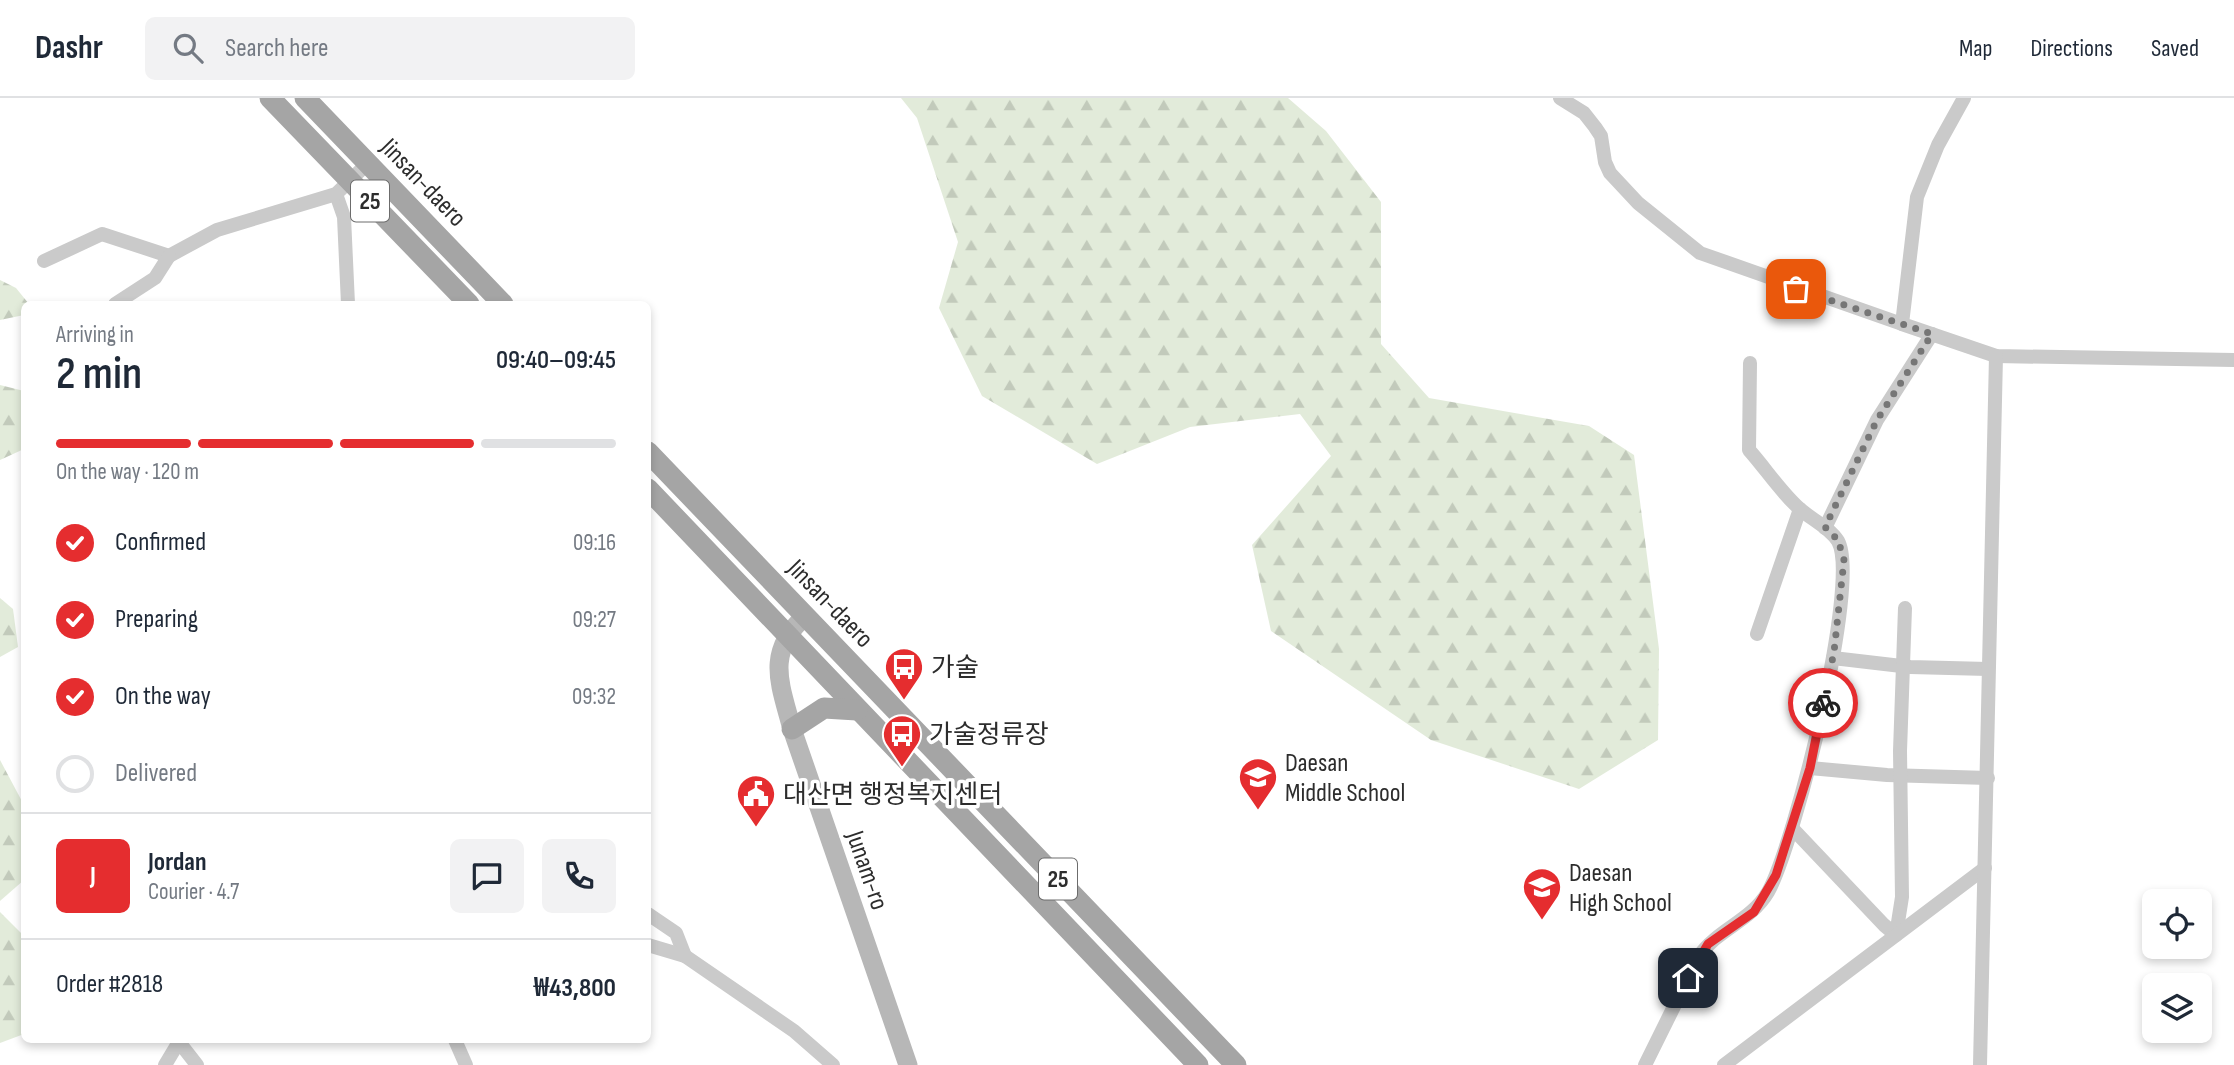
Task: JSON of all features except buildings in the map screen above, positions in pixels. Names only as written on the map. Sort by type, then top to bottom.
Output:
[{"type":"main road","name":"Jinsan-daero","points":[[270,98],[343,187],[466,301]]},
{"type":"main road","name":"Jinsan-daero","points":[[304,98],[500,301]]},
{"type":"main road","name":"Jinsan-daero","points":[[651,455],[1236,1065]]},
{"type":"main road","name":"Jinsan-daero","points":[[651,492],[1198,1065]]},
{"type":"main road","points":[[792,729],[824,708],[858,710]]},
{"type":"street","points":[[1560,98],[1584,113],[1595,127],[1601,136],[1605,162],[1610,173],[1638,203],[1700,253],[1996,356],[2234,360]]},
{"type":"street","points":[[1902,324],[1917,197],[1938,145],[1964,98]]},
{"type":"street","points":[[120,301],[155,278],[169,256],[217,230],[343,187],[367,164]]},
{"type":"street","points":[[343,187],[348,301]]},
{"type":"street","points":[[44,261],[102,234],[169,256]]},
{"type":"street","points":[[1825,527],[1877,420],[1932,334]]},
{"type":"street","points":[[1980,1065],[1996,356]]},
{"type":"street","points":[[1646,1065],[1708,944],[1754,912],[1776,875],[1810,768],[1833,657],[1844,560],[1838,540],[1800,509],[1749,450],[1750,363]]},
{"type":"street","points":[[1757,634],[1800,509]]},
{"type":"street","points":[[1896,935],[1902,897],[1901,666],[1905,608]]},
{"type":"street","points":[[787,633],[805,616]]},
{"type":"street","name":"Junam-ro","points":[[787,633],[778,667],[792,729],[908,1065]]},
{"type":"street","points":[[1833,657],[1901,666],[1987,669]]},
{"type":"street","points":[[1810,768],[1900,776],[1988,778]]},
{"type":"street","points":[[1792,828],[1896,935]]},
{"type":"street","points":[[1724,1065],[1985,868]]},
{"type":"street","points":[[651,916],[670,926],[685,956]]},
{"type":"street","points":[[651,946],[685,956],[794,1031],[832,1065]]},
{"type":"street","points":[[164,1065],[179,1043]]},
{"type":"street","points":[[181,1043],[197,1065]]},
{"type":"street","points":[[456,1043],[466,1065]]},
{"type":"green space","points":[[901,98],[1288,98],[1326,131],[1381,202],[1381,344],[1429,398],[1589,426],[1634,455],[1659,649],[1658,740],[1579,789],[1431,740],[1271,631],[1252,545],[1331,456],[1300,414],[1190,427],[1097,464],[982,396],[939,308],[958,242],[917,118]]},
{"type":"green space","points":[[0,280],[16,288],[27,301],[21,301],[21,316],[0,320]]},
{"type":"green space","points":[[0,385],[21,390],[21,450],[0,460]]},
{"type":"green space","points":[[0,598],[13,609],[18,647],[0,657]]},
{"type":"green space","points":[[0,760],[21,799],[21,883],[0,901]]},
{"type":"green space","points":[[0,912],[21,933],[21,1035],[0,1043]]},
{"type":"way so far","points":[[1796,289],[1932,334],[1877,420],[1825,527],[1838,540],[1844,560],[1834,652],[1823,703]]},
{"type":"place","name":"가술","points":[[904,701]]},
{"type":"place","name":"가술정류장","points":[[902,768]]},
{"type":"place","name":"Daesan Middle School","points":[[1258,811]]},
{"type":"place","name":"대산면 행정복지센터","points":[[756,828]]},
{"type":"place","name":"Daesan High School","points":[[1542,921]]},
{"type":"route","points":[[1688,978],[1708,944],[1754,912],[1776,875],[1810,768],[1823,703]]}]
